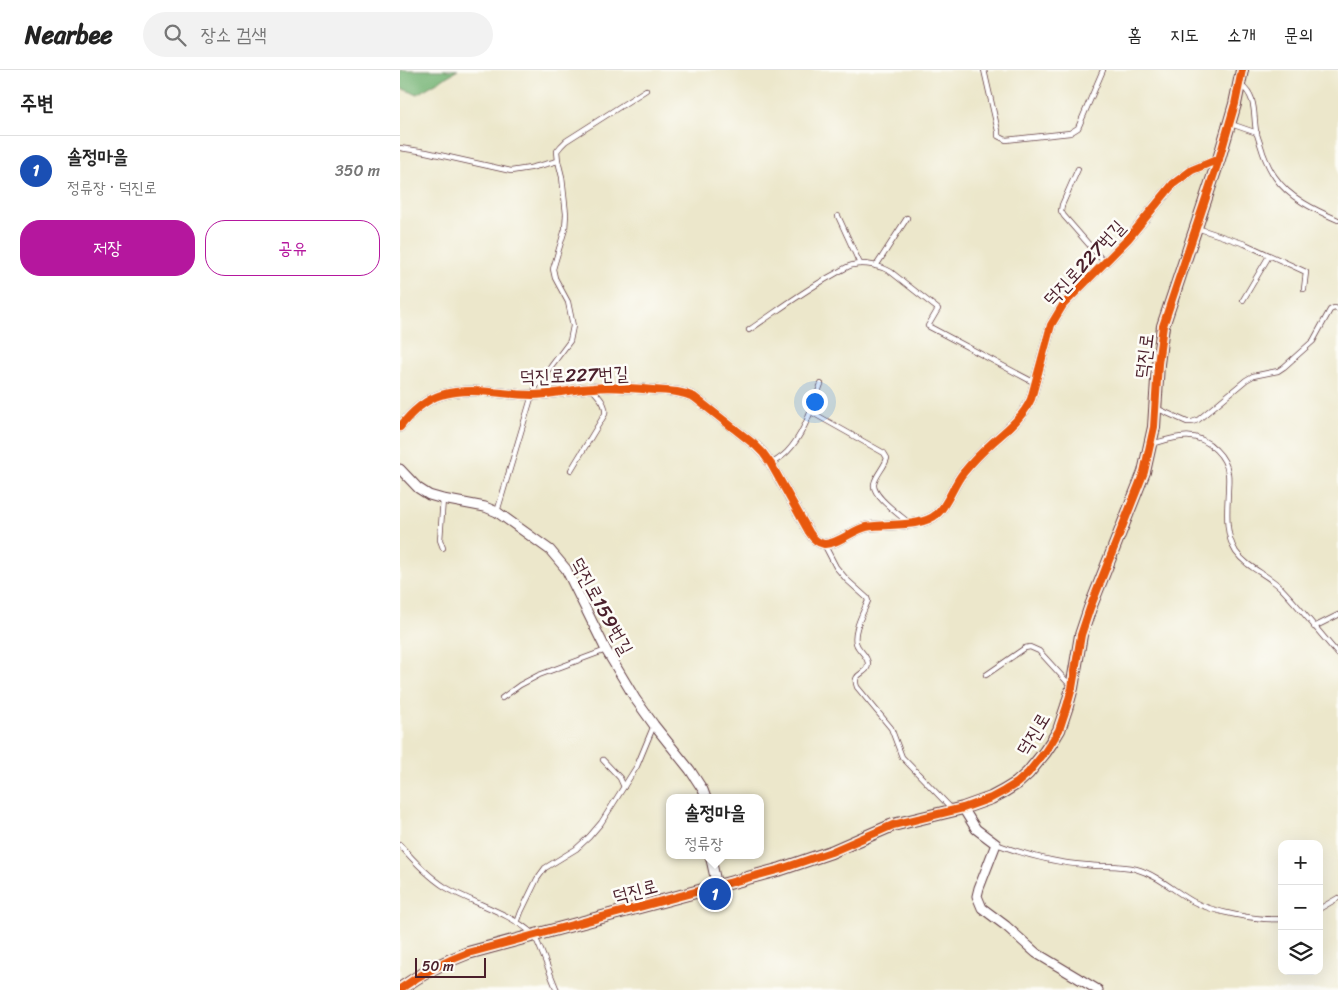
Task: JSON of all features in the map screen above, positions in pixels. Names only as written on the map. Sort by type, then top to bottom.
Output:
[{"type":"street","name":"덕진로","points":[[400,989],[427,971],[454,958],[781,869],[831,852],[892,825],[978,803],[1017,783],[1032,768],[1045,752],[1058,730],[1072,688],[1078,650],[1087,617],[1144,472],[1151,444],[1158,364],[1164,326],[1230,124],[1242,70]]},
{"type":"street","name":"덕진로227번길","points":[[400,428],[414,412],[431,399],[458,392],[480,391],[532,395],[618,386],[676,391],[694,397],[755,445],[771,464],[809,532],[814,538],[824,544],[840,539],[859,529],[879,525],[910,524],[927,520],[939,513],[962,474],[1023,413],[1031,399],[1050,325],[1070,297],[1138,228],[1173,184],[1192,170],[1219,159]]},
{"type":"street","name":"덕진로159번길","points":[[400,469],[418,488],[429,495],[443,500],[485,507],[497,512],[550,550],[566,569],[606,650],[636,700],[690,770],[704,794]]},
{"type":"street","points":[[958,809],[976,830],[996,844],[977,896],[982,908],[1006,926],[1036,953],[1098,990]]},
{"type":"street","points":[[711,859],[717,886]]},
{"type":"lane","points":[[984,70],[998,136],[1006,140],[1075,131],[1103,70]]},
{"type":"lane","points":[[1240,84],[1246,89],[1252,99],[1257,133],[1271,171],[1276,179],[1302,202],[1338,220]]},
{"type":"lane","points":[[497,512],[532,395],[537,385],[570,341],[573,326],[568,302],[555,278],[553,269],[565,229],[566,214],[557,151],[566,141],[646,90]]},
{"type":"lane","points":[[1230,124],[1257,133]]},
{"type":"lane","points":[[400,148],[511,170],[558,162]]},
{"type":"lane","points":[[1078,169],[1061,211],[1105,263]]},
{"type":"lane","points":[[838,216],[860,264]]},
{"type":"lane","points":[[876,266],[907,218]]},
{"type":"lane","points":[[1196,227],[1245,244],[1306,272],[1304,289]]},
{"type":"lane","points":[[1243,300],[1269,256]]},
{"type":"lane","points":[[749,330],[821,282],[852,265],[876,266],[891,272],[938,309],[928,326],[1036,382]]},
{"type":"lane","points":[[1155,408],[1187,422],[1198,420],[1246,380],[1253,376],[1278,371],[1284,367],[1313,341],[1330,310],[1338,308]]},
{"type":"lane","points":[[771,464],[789,451],[795,442],[811,412],[821,384]]},
{"type":"lane","points":[[571,470],[606,410],[591,388]]},
{"type":"lane","points":[[811,412],[884,453],[887,458],[886,462],[874,483],[874,488],[880,498],[910,524]]},
{"type":"lane","points":[[1151,444],[1176,437],[1194,436],[1206,442],[1218,453],[1223,459],[1228,474],[1227,514],[1232,545],[1244,560],[1280,588],[1338,654]]},
{"type":"lane","points":[[443,500],[440,540],[443,548]]},
{"type":"lane","points":[[824,544],[836,567],[868,601],[855,633],[856,644],[866,657],[868,663],[866,669],[856,677],[857,687],[891,728],[902,756],[958,809]]},
{"type":"lane","points":[[1314,627],[1338,615]]},
{"type":"lane","points":[[986,676],[1025,648],[1030,647],[1039,651],[1072,688]]},
{"type":"lane","points":[[502,698],[520,685],[539,675],[606,650]]},
{"type":"lane","points":[[517,923],[533,887],[544,868],[576,849],[601,823],[637,766],[654,725]]},
{"type":"lane","points":[[603,760],[620,778],[624,787]]},
{"type":"lane","points":[[996,844],[1040,859],[1084,865],[1132,868],[1151,874],[1187,898],[1206,907],[1247,917],[1278,919]]},
{"type":"lane","points":[[400,846],[418,865],[445,887],[495,910],[534,935],[557,990]]},
{"type":"lane","points":[[1323,907],[1338,898]]},
{"type":"green space","points":[[400,70],[458,70],[417,94],[400,88]]},
{"type":"cycle path","points":[[400,989],[432,969],[468,953],[781,869],[831,852],[893,825],[963,808],[991,798],[1017,783],[1028,773],[1045,752],[1059,730],[1072,688],[1081,635],[1144,472],[1154,427],[1158,364],[1163,326],[1219,159],[1235,104],[1242,70]]},
{"type":"cycle path","points":[[400,427],[413,412],[424,404],[435,397],[453,392],[476,391],[540,395],[608,387],[679,392],[694,397],[763,453],[809,532],[819,542],[829,544],[866,527],[922,521],[941,510],[967,468],[1024,411],[1031,399],[1051,325],[1063,305],[1128,239],[1173,184],[1192,170],[1219,159]]},
{"type":"place","name":"솔정마을","points":[[715,894]]}]
